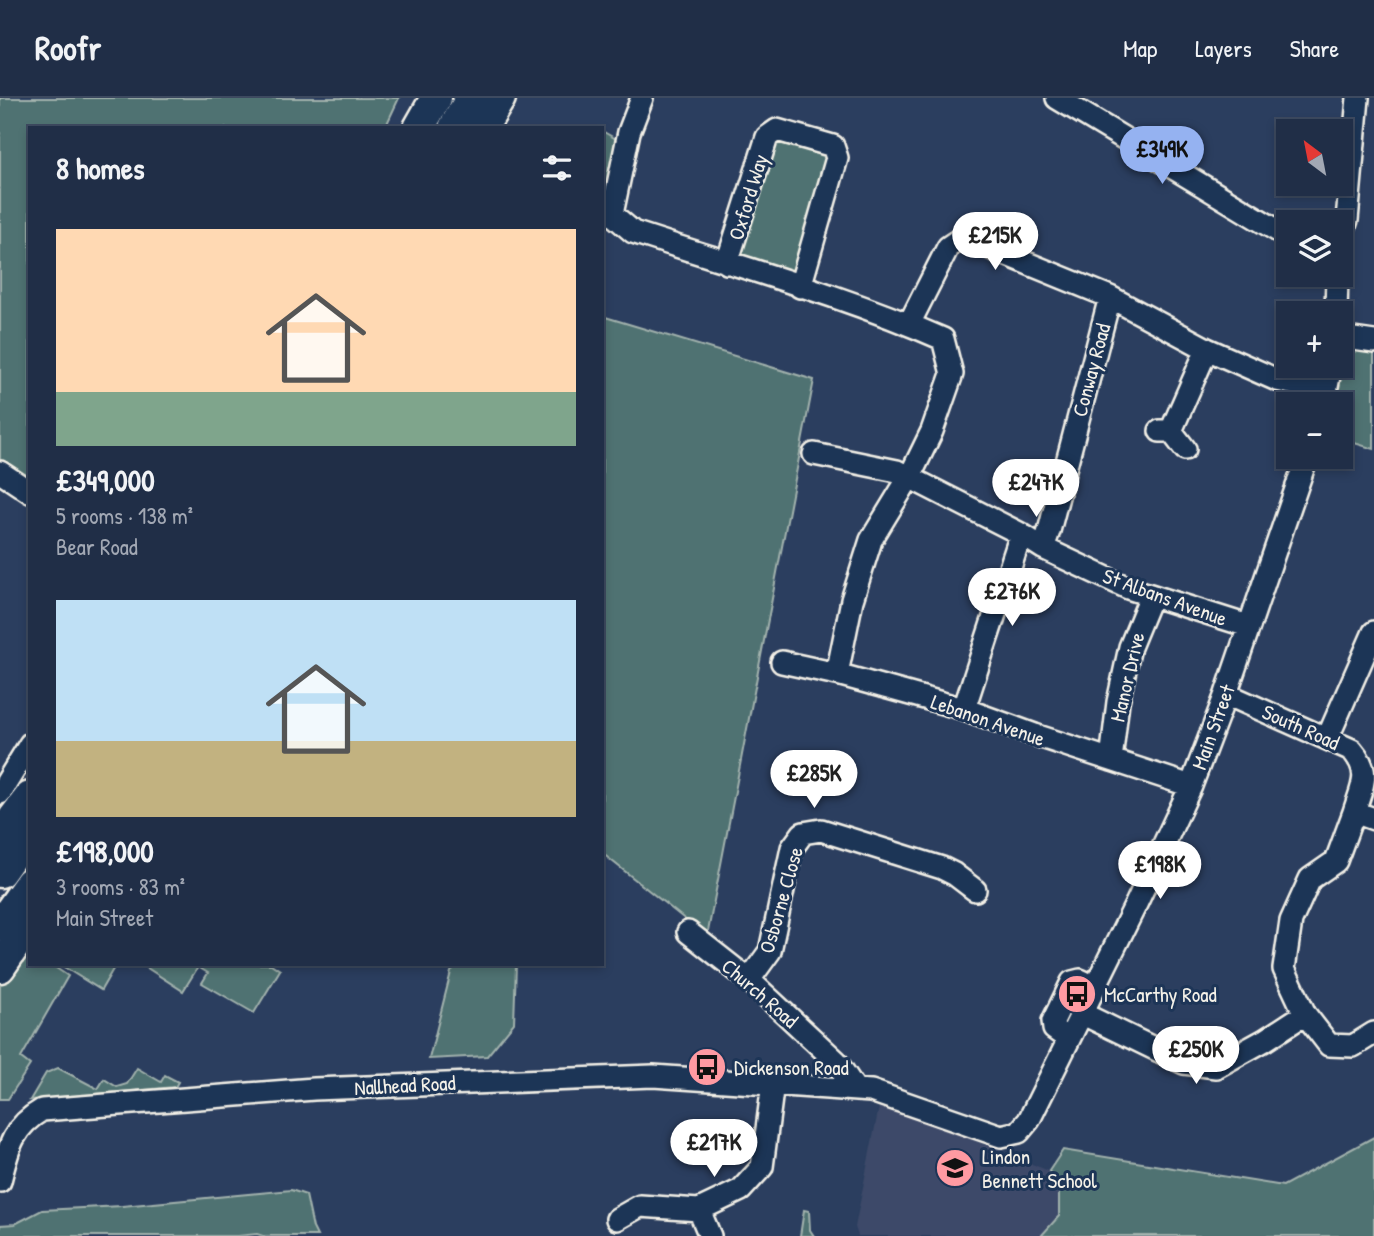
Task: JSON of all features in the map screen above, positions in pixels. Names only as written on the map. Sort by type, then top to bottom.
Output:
[{"type":"highway","points":[[401,126],[414,98]]},
{"type":"highway","points":[[420,126],[436,98]]},
{"type":"highway","points":[[455,126],[471,98]]},
{"type":"highway","points":[[483,126],[500,98]]},
{"type":"highway","points":[[0,836],[28,800]]},
{"type":"highway","points":[[0,872],[28,833]]},
{"type":"highway","points":[[0,925],[28,886]]},
{"type":"highway","points":[[0,967],[28,926]]},
{"type":"street","name":"Oxford Way","points":[[642,98],[629,132],[612,214],[633,232],[909,324],[943,339],[952,374],[932,431],[909,476]]},
{"type":"street","points":[[1057,98],[1276,230]]},
{"type":"street","points":[[1348,210],[1358,98]]},
{"type":"street","name":"Oxford Way","points":[[727,263],[767,137],[777,130],[833,146],[837,158],[800,287]]},
{"type":"street","points":[[909,324],[948,247],[963,237],[1110,297]]},
{"type":"street","name":"Conway Road","points":[[1043,548],[1110,297],[1208,349],[1309,392]]},
{"type":"street","points":[[1353,339],[1374,342]]},
{"type":"street","points":[[1185,449],[1165,431],[1208,349]]},
{"type":"street","name":"St Albans Avenue","points":[[814,454],[897,471],[1021,534],[1043,548],[1128,588],[1248,626]]},
{"type":"street","name":"Main Street","points":[[855,1089],[871,1091],[1001,1136],[1018,1132],[1030,1120],[1191,786],[1226,694],[1303,469]]},
{"type":"street","points":[[0,472],[28,491]]},
{"type":"street","points":[[837,674],[852,600],[871,540],[909,476]]},
{"type":"street","points":[[964,709],[1021,534]]},
{"type":"street","name":"Manor Drive","points":[[1111,760],[1118,702],[1129,647],[1151,596]]},
{"type":"street","points":[[1328,737],[1374,632]]},
{"type":"street","name":"Lebanon Avenue","points":[[782,663],[837,674],[964,709],[1035,736],[1191,786]]},
{"type":"street","name":"South Road","points":[[1226,694],[1328,737],[1352,750],[1361,761],[1365,778],[1364,816],[1336,861],[1310,879],[1292,921],[1284,969],[1305,1014],[1329,1045],[1353,1045],[1374,1033]]},
{"type":"street","points":[[0,793],[28,747]]},
{"type":"street","name":"Osborne Close","points":[[749,980],[770,951],[792,848],[803,833],[821,830],[942,868],[975,890]]},
{"type":"street","name":"Church Road","points":[[688,932],[749,980],[836,1061],[855,1089]]},
{"type":"street","points":[[1068,1039],[1054,1029],[1053,1021],[1072,982],[1080,980],[1095,987]]},
{"type":"street","points":[[1081,1013],[1184,1063],[1216,1067],[1305,1014]]},
{"type":"street","name":"Nallhead Road","points":[[0,1181],[7,1151],[17,1130],[42,1110],[57,1107],[314,1089],[653,1076],[855,1089]]},
{"type":"street","points":[[617,1219],[640,1206],[699,1210],[741,1190],[762,1167],[773,1083]]},
{"type":"street","points":[[699,1210],[710,1236]]},
{"type":"shaded area","name":"Lindon Bennett School","points":[[880,1102],[1049,1171],[1059,1189],[1059,1216],[1041,1236],[858,1236],[855,1227]]},
{"type":"green space","points":[[0,98],[399,98],[386,126],[28,126],[28,479],[0,462]]},
{"type":"green space","points":[[604,132],[616,139],[618,144],[604,204]]},
{"type":"green space","points":[[776,139],[831,156],[793,272],[740,254]]},
{"type":"green space","points":[[604,317],[814,380],[707,937],[604,855]]},
{"type":"green space","points":[[1353,349],[1374,353],[1374,449],[1353,443],[1353,392],[1336,392],[1339,378],[1353,378]]},
{"type":"green space","points":[[28,939],[28,966],[53,966],[68,976],[21,1058],[30,1065],[8,1099],[0,1099],[0,981]]},
{"type":"green space","points":[[62,966],[115,966],[101,990]]},
{"type":"green space","points":[[144,966],[274,966],[280,970],[254,1013],[202,983],[208,973],[198,967],[183,991]]},
{"type":"green space","points":[[456,966],[516,966],[514,1023],[487,1056],[429,1059],[451,972]]},
{"type":"green space","points":[[58,1068],[98,1089],[104,1079],[117,1087],[127,1084],[137,1068],[161,1082],[165,1075],[178,1082],[175,1087],[30,1100],[46,1073]]},
{"type":"green space","points":[[1374,1137],[1374,1236],[1041,1236],[1059,1216],[1059,1189],[1049,1171],[1063,1150],[1283,1186]]},
{"type":"green space","points":[[291,1190],[306,1195],[317,1236],[0,1236],[0,1225],[15,1224],[42,1210],[122,1206]]},
{"type":"green space","points":[[804,1210],[809,1211],[810,1230],[814,1236],[800,1236]]},
{"type":"place","name":"McCarthy Road","points":[[1077,994]]},
{"type":"place","name":"Dickenson Road","points":[[707,1067]]},
{"type":"place","name":"Lindon Bennett School","points":[[955,1168]]}]
